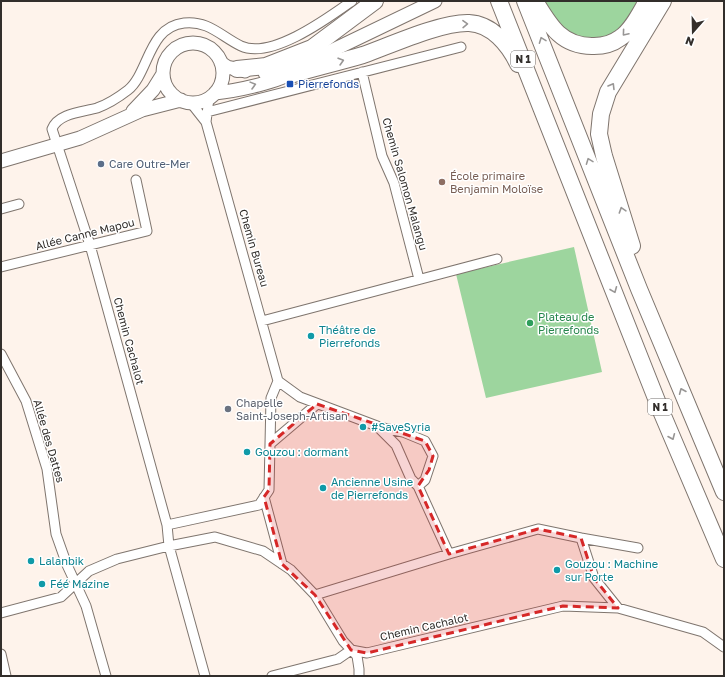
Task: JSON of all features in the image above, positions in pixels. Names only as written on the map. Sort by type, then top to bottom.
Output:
[{"type":"highway","points":[[237,69],[266,66],[312,48],[375,1]]},
{"type":"highway","name":"N 1","points":[[500,1],[661,411],[724,559]]},
{"type":"highway","name":"N 1","points":[[525,1],[640,289],[724,492]]},
{"type":"highway","points":[[535,1],[552,28],[565,40],[586,46],[606,46],[620,38],[639,14],[647,1]]},
{"type":"highway","points":[[640,289],[631,239],[604,156],[599,134],[601,114],[608,92],[663,1]]},
{"type":"highway","points":[[290,75],[362,55],[443,28],[470,23],[486,27],[500,37],[514,56],[545,118]]},
{"type":"main road","points":[[1,161],[88,135],[142,110],[186,102],[200,102],[212,96],[290,75],[304,64],[435,1]]},
{"type":"main road","points":[[186,102],[172,94],[165,85],[163,74],[164,63],[170,54],[177,47],[187,44],[198,44],[208,47],[216,54],[221,63],[223,73],[221,84],[212,96]]},
{"type":"main road","points":[[221,63],[227,67],[260,74],[304,64]]},
{"type":"main road","points":[[127,116],[140,105],[163,74]]},
{"type":"street","name":"Chemin Cachalot","points":[[205,676],[168,546],[167,525],[90,244],[52,129],[54,124],[74,113],[97,108],[129,89],[137,80],[148,53],[158,38],[171,28],[183,22],[198,23],[209,26],[242,46],[255,50],[267,49],[326,20],[352,1]]},
{"type":"street","points":[[207,112],[461,47]]},
{"type":"street","name":"Chemin Salomon Malangu","points":[[362,72],[382,156],[394,184],[419,279]]},
{"type":"street","name":"Chemin Bureau","points":[[212,96],[207,112],[206,122],[278,382]]},
{"type":"street","name":"Chemin Bureau","points":[[186,102],[206,122]]},
{"type":"street","name":"Allée Canne Mapou","points":[[1,267],[147,231],[136,180]]},
{"type":"street","points":[[1,209],[18,204]]},
{"type":"street","points":[[262,321],[497,259]]},
{"type":"street","name":"Allée des Dattes","points":[[1,354],[26,401],[47,469],[56,534],[75,584],[86,606],[106,676]]},
{"type":"street","points":[[167,525],[259,505],[269,490],[271,398],[278,382],[300,397],[317,404],[377,426],[403,432],[425,441],[433,456],[425,480],[418,486]]},
{"type":"street","points":[[270,444],[317,404]]},
{"type":"street","points":[[377,426],[396,445],[411,479],[418,486],[448,554]]},
{"type":"street","points":[[264,497],[282,564]]},
{"type":"street","points":[[315,596],[448,554],[538,530],[638,548]]},
{"type":"street","points":[[1,613],[61,597],[89,571],[117,559],[168,546],[215,537],[264,551],[291,570],[315,596],[343,641],[357,656],[359,669],[358,676]]},
{"type":"street","points":[[582,538],[594,578],[618,608]]},
{"type":"street","name":"Chemin Cachalot","points":[[351,650],[367,653],[563,606],[618,608],[703,632],[724,647]]},
{"type":"street","points":[[272,676],[338,659],[351,650]]},
{"type":"street","points":[[1,654],[6,676]]},
{"type":"highlighted area","points":[[317,404],[425,441],[433,456],[429,470],[418,486],[449,554],[538,529],[581,538],[594,578],[618,608],[563,606],[367,653],[351,650],[315,595],[282,564],[264,497],[269,490],[270,444]]},
{"type":"green space","points":[[542,1],[639,1],[621,28],[615,33],[609,37],[590,39],[576,38],[576,35],[563,28]]},
{"type":"green space","name":"Plateau de Pierrefonds","points":[[574,247],[602,372],[486,398],[456,274]]},
{"type":"place","name":"Pierrefonds","points":[[290,84]]},
{"type":"place","name":"Care Outre-Mer","points":[[101,164]]},
{"type":"place","name":"École primaire Benjamin Moloïse","points":[[442,182]]},
{"type":"place","name":"Plateau de Pierrefonds","points":[[530,323]]},
{"type":"place","name":"Théâtre de Pierrefonds","points":[[311,336]]},
{"type":"place","name":"Chapelle Saint-Joseph-Artisan","points":[[228,409]]},
{"type":"place","name":"#SaveSyria","points":[[363,427]]},
{"type":"place","name":"Gouzou : dormant","points":[[247,452]]},
{"type":"place","name":"Ancienne Usine de Pierrefonds","points":[[323,488]]},
{"type":"place","name":"Lalanbik","points":[[31,561]]},
{"type":"place","name":"Gouzou : Machine sur Porte","points":[[557,570]]},
{"type":"place","name":"Féé Mazine","points":[[42,584]]}]
